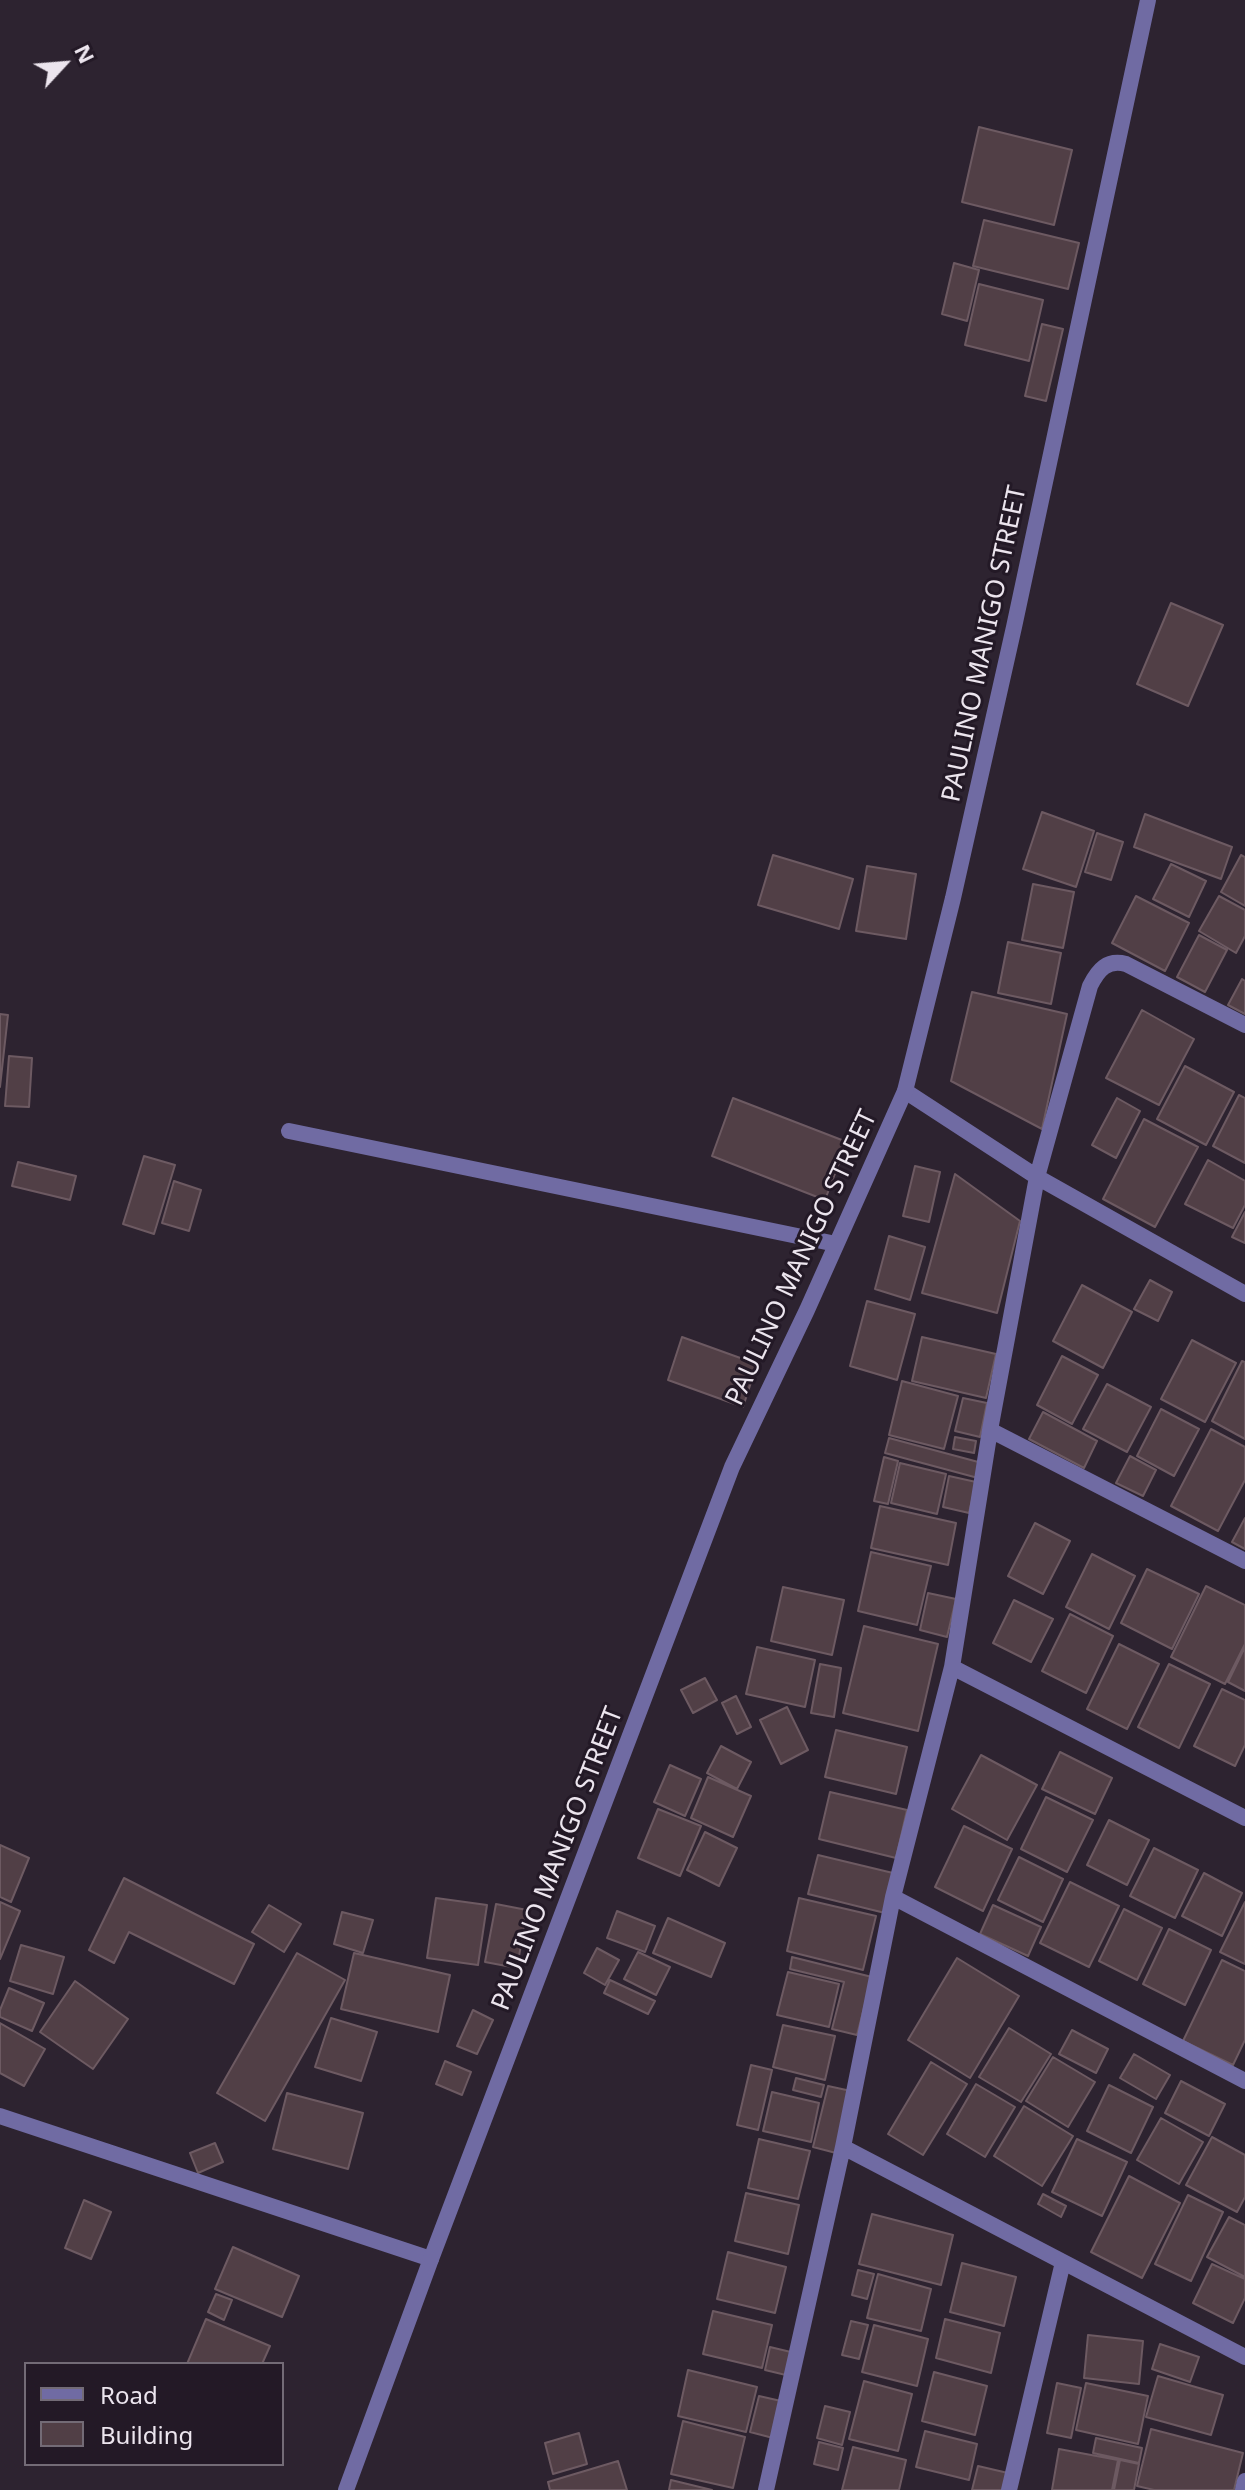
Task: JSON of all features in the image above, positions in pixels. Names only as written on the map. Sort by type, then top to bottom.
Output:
[{"type":"street","name":"PAULINO MANIGO STREET","points":[[346,2490],[732,1467],[905,1091],[953,898],[1014,627],[1148,0]]},
{"type":"street","points":[[766,2490],[843,2147],[893,1897],[952,1667],[990,1430],[1037,1177],[1090,986],[1096,973],[1116,961],[1245,1025]]},
{"type":"street","points":[[905,1091],[1037,1177],[1245,1294]]},
{"type":"street","points":[[289,1131],[836,1244]]},
{"type":"street","points":[[990,1430],[1245,1561]]},
{"type":"street","points":[[952,1667],[1245,1818]]},
{"type":"street","points":[[893,1897],[1245,2081]]},
{"type":"street","points":[[0,2116],[431,2259]]},
{"type":"street","points":[[843,2147],[1245,2357]]},
{"type":"street","points":[[1009,2490],[1063,2262]]},
{"type":"street","points":[[1243,2490],[1245,2481]]},
{"type":"building","points":[[979,127],[1072,150],[1054,225],[962,202]]},
{"type":"building","points":[[984,220],[1079,243],[1068,289],[973,266]]},
{"type":"building","points":[[954,263],[979,270],[967,321],[942,314]]},
{"type":"building","points":[[979,284],[1043,300],[1029,361],[965,345]]},
{"type":"building","points":[[1042,324],[1063,329],[1046,401],[1025,396]]},
{"type":"building","points":[[1171,603],[1223,625],[1188,706],[1137,684]]},
{"type":"building","points":[[1042,812],[1094,831],[1076,887],[1023,869]]},
{"type":"building","points":[[1145,814],[1232,847],[1221,879],[1134,847]]},
{"type":"building","points":[[1097,833],[1123,842],[1111,880],[1085,872]]},
{"type":"building","points":[[773,855],[853,879],[839,929],[758,905]]},
{"type":"building","points":[[1241,855],[1245,857],[1245,906],[1221,892]]},
{"type":"building","points":[[1171,864],[1206,881],[1189,917],[1153,899]]},
{"type":"building","points":[[867,866],[916,874],[906,939],[856,931]]},
{"type":"building","points":[[1033,884],[1074,892],[1063,948],[1022,940]]},
{"type":"building","points":[[1136,896],[1189,923],[1165,971],[1112,943]]},
{"type":"building","points":[[1219,896],[1245,910],[1245,936],[1236,953],[1199,931]]},
{"type":"building","points":[[1199,935],[1227,950],[1205,992],[1177,977]]},
{"type":"building","points":[[1008,942],[1061,953],[1051,1004],[998,993]]},
{"type":"building","points":[[1242,979],[1245,981],[1245,1014],[1228,1005]]},
{"type":"building","points":[[972,992],[1067,1014],[1042,1129],[951,1081]]},
{"type":"building","points":[[1142,1010],[1194,1039],[1159,1105],[1106,1078]]},
{"type":"building","points":[[0,1014],[8,1015],[0,1087]]},
{"type":"building","points":[[9,1056],[32,1058],[29,1107],[5,1106]]},
{"type":"building","points":[[1185,1066],[1234,1092],[1206,1145],[1157,1119]]},
{"type":"building","points":[[1239,1095],[1245,1098],[1245,1163],[1213,1146]]},
{"type":"building","points":[[733,1098],[847,1142],[825,1200],[712,1156]]},
{"type":"building","points":[[1117,1098],[1140,1111],[1116,1158],[1092,1145]]},
{"type":"building","points":[[1144,1119],[1198,1147],[1155,1227],[1103,1199]]},
{"type":"building","points":[[144,1156],[175,1165],[154,1234],[123,1224]]},
{"type":"building","points":[[1208,1160],[1245,1181],[1245,1205],[1233,1228],[1185,1204]]},
{"type":"building","points":[[18,1162],[76,1176],[70,1200],[12,1186]]},
{"type":"building","points":[[915,1166],[940,1172],[929,1222],[903,1216]]},
{"type":"building","points":[[955,1174],[1020,1221],[997,1313],[922,1293]]},
{"type":"building","points":[[174,1181],[201,1190],[189,1231],[162,1223]]},
{"type":"building","points":[[1245,1212],[1245,1243],[1232,1237]]},
{"type":"building","points":[[889,1236],[925,1247],[910,1300],[875,1289]]},
{"type":"building","points":[[1150,1280],[1172,1292],[1158,1321],[1134,1309]]},
{"type":"building","points":[[1082,1285],[1132,1312],[1103,1368],[1053,1341]]},
{"type":"building","points":[[867,1301],[915,1314],[897,1380],[850,1366]]},
{"type":"building","points":[[682,1337],[757,1364],[743,1407],[668,1380]]},
{"type":"building","points":[[922,1337],[996,1354],[986,1398],[912,1381]]},
{"type":"building","points":[[1192,1340],[1236,1363],[1205,1422],[1161,1399]]},
{"type":"building","points":[[1062,1356],[1098,1375],[1072,1424],[1037,1405]]},
{"type":"building","points":[[1242,1361],[1245,1362],[1245,1439],[1212,1421]]},
{"type":"building","points":[[902,1381],[958,1396],[944,1449],[889,1435]]},
{"type":"building","points":[[1107,1384],[1151,1407],[1127,1452],[1083,1429]]},
{"type":"building","points":[[963,1398],[987,1403],[980,1437],[955,1431]]},
{"type":"building","points":[[1161,1409],[1199,1429],[1174,1476],[1137,1456]]},
{"type":"building","points":[[1043,1412],[1097,1441],[1084,1468],[1029,1439]]},
{"type":"building","points":[[1211,1429],[1245,1447],[1245,1480],[1218,1531],[1171,1506]]},
{"type":"building","points":[[955,1437],[976,1441],[974,1453],[953,1449]]},
{"type":"building","points":[[889,1438],[982,1463],[978,1478],[885,1453]]},
{"type":"building","points":[[1130,1456],[1156,1470],[1143,1496],[1116,1483]]},
{"type":"building","points":[[884,1457],[898,1461],[888,1504],[874,1501]]},
{"type":"building","points":[[900,1463],[946,1474],[937,1514],[891,1503]]},
{"type":"building","points":[[949,1476],[976,1482],[969,1513],[943,1507]]},
{"type":"building","points":[[880,1506],[956,1523],[948,1565],[871,1548]]},
{"type":"building","points":[[1245,1518],[1245,1549],[1232,1542]]},
{"type":"building","points":[[1035,1523],[1070,1541],[1043,1594],[1008,1576]]},
{"type":"building","points":[[871,1552],[931,1566],[917,1625],[858,1611]]},
{"type":"building","points":[[1092,1554],[1135,1576],[1109,1629],[1066,1607]]},
{"type":"building","points":[[1147,1569],[1199,1594],[1172,1649],[1121,1623]]},
{"type":"building","points":[[1206,1586],[1245,1605],[1245,1644],[1225,1684],[1171,1657]]},
{"type":"building","points":[[783,1587],[844,1600],[832,1655],[771,1641]]},
{"type":"building","points":[[928,1593],[956,1599],[947,1637],[920,1630]]},
{"type":"building","points":[[1014,1600],[1053,1619],[1031,1662],[993,1643]]},
{"type":"building","points":[[1070,1614],[1113,1636],[1086,1693],[1042,1671]]},
{"type":"building","points":[[864,1626],[938,1644],[918,1731],[843,1713]]},
{"type":"building","points":[[1119,1644],[1159,1664],[1127,1729],[1087,1709]]},
{"type":"building","points":[[757,1647],[815,1660],[805,1707],[746,1694]]},
{"type":"building","points":[[1245,1647],[1245,1691],[1228,1682]]},
{"type":"building","points":[[820,1664],[841,1668],[834,1717],[811,1713]]},
{"type":"building","points":[[1169,1664],[1210,1684],[1179,1748],[1138,1727]]},
{"type":"building","points":[[705,1678],[717,1700],[693,1713],[681,1690]]},
{"type":"building","points":[[1222,1689],[1245,1700],[1245,1745],[1235,1766],[1194,1746]]},
{"type":"building","points":[[736,1696],[751,1727],[737,1734],[722,1703]]},
{"type":"building","points":[[787,1707],[808,1750],[781,1764],[760,1720]]},
{"type":"building","points":[[836,1730],[907,1747],[896,1794],[825,1777]]},
{"type":"building","points":[[721,1746],[751,1762],[737,1789],[707,1773]]},
{"type":"building","points":[[1060,1752],[1112,1778],[1095,1814],[1042,1789]]},
{"type":"building","points":[[981,1755],[1037,1785],[1007,1840],[952,1809]]},
{"type":"building","points":[[670,1765],[701,1779],[685,1816],[654,1802]]},
{"type":"building","points":[[708,1777],[751,1796],[733,1837],[691,1818]]},
{"type":"building","points":[[830,1792],[907,1810],[896,1858],[819,1839]]},
{"type":"building","points":[[1046,1797],[1093,1820],[1067,1872],[1021,1849]]},
{"type":"building","points":[[658,1809],[701,1826],[680,1876],[638,1858]]},
{"type":"building","points":[[1109,1820],[1149,1840],[1127,1885],[1087,1865]]},
{"type":"building","points":[[964,1826],[1012,1849],[983,1911],[935,1887]]},
{"type":"building","points":[[705,1832],[737,1848],[719,1886],[687,1870]]},
{"type":"building","points":[[0,1845],[29,1858],[11,1902],[0,1897]]},
{"type":"building","points":[[1154,1848],[1198,1870],[1175,1918],[1130,1896]]},
{"type":"building","points":[[818,1855],[893,1873],[885,1913],[808,1894]]},
{"type":"building","points":[[1019,1857],[1063,1879],[1043,1922],[998,1900]]},
{"type":"building","points":[[1204,1873],[1242,1893],[1222,1936],[1182,1916]]},
{"type":"building","points":[[124,1878],[254,1944],[234,1984],[129,1932],[114,1963],[89,1950]]},
{"type":"building","points":[[1070,1882],[1119,1906],[1089,1967],[1040,1943]]},
{"type":"building","points":[[436,1898],[487,1905],[478,1965],[427,1958]]},
{"type":"building","points":[[799,1898],[876,1916],[863,1970],[787,1951]]},
{"type":"building","points":[[0,1902],[20,1911],[0,1959]]},
{"type":"building","points":[[1245,1902],[1245,1964],[1220,1952]]},
{"type":"building","points":[[496,1904],[527,1910],[517,1968],[485,1962]]},
{"type":"building","points":[[269,1905],[301,1924],[284,1952],[252,1932]]},
{"type":"building","points":[[993,1905],[1041,1927],[1028,1956],[980,1934]]},
{"type":"building","points":[[1124,1909],[1162,1928],[1137,1980],[1099,1961]]},
{"type":"building","points":[[617,1911],[655,1926],[645,1952],[607,1938]]},
{"type":"building","points":[[342,1912],[373,1920],[363,1953],[334,1944]]},
{"type":"building","points":[[668,1918],[725,1943],[711,1977],[653,1953]]},
{"type":"building","points":[[1169,1929],[1211,1950],[1185,2005],[1143,1984]]},
{"type":"building","points":[[21,1945],[64,1957],[53,1994],[10,1981]]},
{"type":"building","points":[[597,1948],[619,1960],[605,1985],[584,1973]]},
{"type":"building","points":[[638,1952],[670,1967],[656,1995],[624,1979]]},
{"type":"building","points":[[297,1953],[345,1980],[265,2121],[217,2093]]},
{"type":"building","points":[[354,1953],[450,1975],[438,2032],[341,2009]]},
{"type":"building","points":[[792,1957],[872,1977],[857,2035],[832,2029],[844,1982],[790,1969]]},
{"type":"building","points":[[957,1958],[1019,1996],[970,2078],[908,2040]]},
{"type":"building","points":[[1222,1960],[1245,1971],[1245,2040],[1233,2065],[1183,2041]]},
{"type":"building","points":[[788,1972],[839,1984],[829,2027],[777,2015]]},
{"type":"building","points":[[610,1980],[655,2001],[648,2014],[604,1993]]},
{"type":"building","points":[[75,1981],[128,2019],[93,2069],[40,2032]]},
{"type":"building","points":[[9,1988],[44,2003],[32,2031],[0,2017]]},
{"type":"building","points":[[473,2010],[493,2020],[477,2054],[457,2046]]},
{"type":"building","points":[[331,2018],[377,2032],[361,2081],[315,2067]]},
{"type":"building","points":[[0,2023],[45,2049],[24,2086],[0,2073]]},
{"type":"building","points":[[783,2025],[835,2036],[825,2080],[773,2067]]},
{"type":"building","points":[[1009,2028],[1051,2054],[1021,2102],[979,2077]]},
{"type":"building","points":[[1072,2030],[1108,2049],[1096,2073],[1059,2054]]},
{"type":"building","points":[[1134,2054],[1170,2075],[1156,2099],[1120,2078]]},
{"type":"building","points":[[1053,2057],[1095,2082],[1068,2127],[1026,2101]]},
{"type":"building","points":[[445,2061],[471,2072],[462,2095],[436,2084]]},
{"type":"building","points":[[931,2062],[967,2084],[923,2155],[888,2134]]},
{"type":"building","points":[[751,2065],[772,2070],[758,2130],[737,2125]]},
{"type":"building","points":[[796,2078],[824,2085],[821,2097],[793,2090]]},
{"type":"building","points":[[1181,2081],[1225,2104],[1209,2136],[1165,2113]]},
{"type":"building","points":[[976,2084],[1015,2107],[985,2157],[947,2134]]},
{"type":"building","points":[[1109,2085],[1153,2107],[1131,2153],[1087,2131]]},
{"type":"building","points":[[828,2086],[851,2091],[836,2153],[813,2147]]},
{"type":"building","points":[[772,2092],[819,2103],[811,2142],[763,2131]]},
{"type":"building","points":[[287,2093],[363,2113],[348,2169],[273,2149]]},
{"type":"building","points":[[1024,2106],[1073,2136],[1042,2186],[994,2156]]},
{"type":"building","points":[[1161,2118],[1203,2142],[1179,2184],[1137,2160]]},
{"type":"building","points":[[1212,2137],[1245,2155],[1245,2197],[1237,2212],[1186,2185]]},
{"type":"building","points":[[759,2139],[810,2151],[798,2199],[748,2188]]},
{"type":"building","points":[[1077,2139],[1127,2162],[1102,2216],[1052,2192]]},
{"type":"building","points":[[215,2143],[223,2162],[198,2173],[190,2153]]},
{"type":"building","points":[[1129,2176],[1180,2203],[1142,2278],[1091,2252]]},
{"type":"building","points":[[746,2193],[799,2205],[788,2254],[735,2241]]},
{"type":"building","points":[[1043,2194],[1066,2206],[1061,2217],[1038,2204]]},
{"type":"building","points":[[1188,2195],[1223,2212],[1191,2281],[1155,2264]]},
{"type":"building","points":[[84,2200],[111,2212],[91,2259],[65,2248]]},
{"type":"building","points":[[872,2214],[953,2235],[941,2285],[859,2264]]},
{"type":"building","points":[[1229,2217],[1245,2225],[1245,2277],[1207,2257]]},
{"type":"building","points":[[233,2247],[299,2276],[282,2317],[215,2289]]},
{"type":"building","points":[[728,2252],[786,2267],[775,2313],[717,2299]]},
{"type":"building","points":[[962,2263],[1016,2277],[1004,2326],[950,2312]]},
{"type":"building","points":[[1212,2264],[1245,2279],[1245,2298],[1233,2323],[1193,2303]]},
{"type":"building","points":[[858,2270],[874,2274],[867,2299],[852,2295]]},
{"type":"building","points":[[878,2274],[931,2289],[921,2331],[867,2318]]},
{"type":"building","points":[[216,2294],[232,2300],[224,2320],[208,2312]]},
{"type":"building","points":[[713,2311],[772,2325],[762,2368],[703,2354]]},
{"type":"building","points":[[206,2319],[270,2346],[263,2362],[188,2362]]},
{"type":"building","points":[[945,2319],[1000,2333],[991,2373],[936,2358]]},
{"type":"building","points":[[851,2321],[868,2325],[859,2359],[842,2355]]},
{"type":"building","points":[[874,2325],[928,2339],[917,2386],[862,2372]]},
{"type":"building","points":[[1088,2335],[1143,2341],[1139,2384],[1084,2378]]},
{"type":"building","points":[[1160,2344],[1199,2357],[1190,2382],[1152,2369]]},
{"type":"building","points":[[770,2347],[795,2353],[790,2376],[765,2370]]},
{"type":"building","points":[[688,2370],[757,2387],[746,2432],[678,2416]]},
{"type":"building","points":[[934,2372],[987,2386],[975,2435],[922,2421]]},
{"type":"building","points":[[1158,2376],[1223,2395],[1211,2435],[1146,2417]]},
{"type":"building","points":[[864,2381],[912,2394],[898,2451],[849,2439]]},
{"type":"building","points":[[1057,2383],[1081,2388],[1071,2438],[1047,2433]]},
{"type":"building","points":[[1086,2383],[1148,2396],[1138,2444],[1076,2430]]},
{"type":"building","points":[[759,2396],[781,2401],[773,2438],[750,2432]]},
{"type":"building","points":[[825,2406],[850,2412],[842,2445],[817,2438]]},
{"type":"building","points":[[683,2421],[745,2437],[733,2488],[671,2474]]},
{"type":"building","points":[[1151,2429],[1243,2453],[1234,2490],[1154,2490],[1137,2486]]},
{"type":"building","points":[[925,2431],[977,2444],[969,2480],[916,2467]]},
{"type":"building","points":[[579,2433],[587,2464],[553,2474],[545,2443]]},
{"type":"building","points":[[1096,2438],[1142,2448],[1139,2463],[1093,2453]]},
{"type":"building","points":[[819,2442],[843,2448],[838,2470],[814,2464]]},
{"type":"building","points":[[853,2447],[906,2460],[899,2490],[842,2490]]},
{"type":"building","points":[[1059,2449],[1118,2460],[1112,2490],[1052,2490]]},
{"type":"building","points":[[1120,2460],[1139,2464],[1134,2490],[1114,2490]]},
{"type":"building","points":[[618,2461],[627,2490],[550,2490],[548,2482]]},
{"type":"building","points":[[978,2466],[1008,2473],[1004,2490],[972,2490]]},
{"type":"building","points":[[671,2480],[712,2490],[669,2490]]}]
